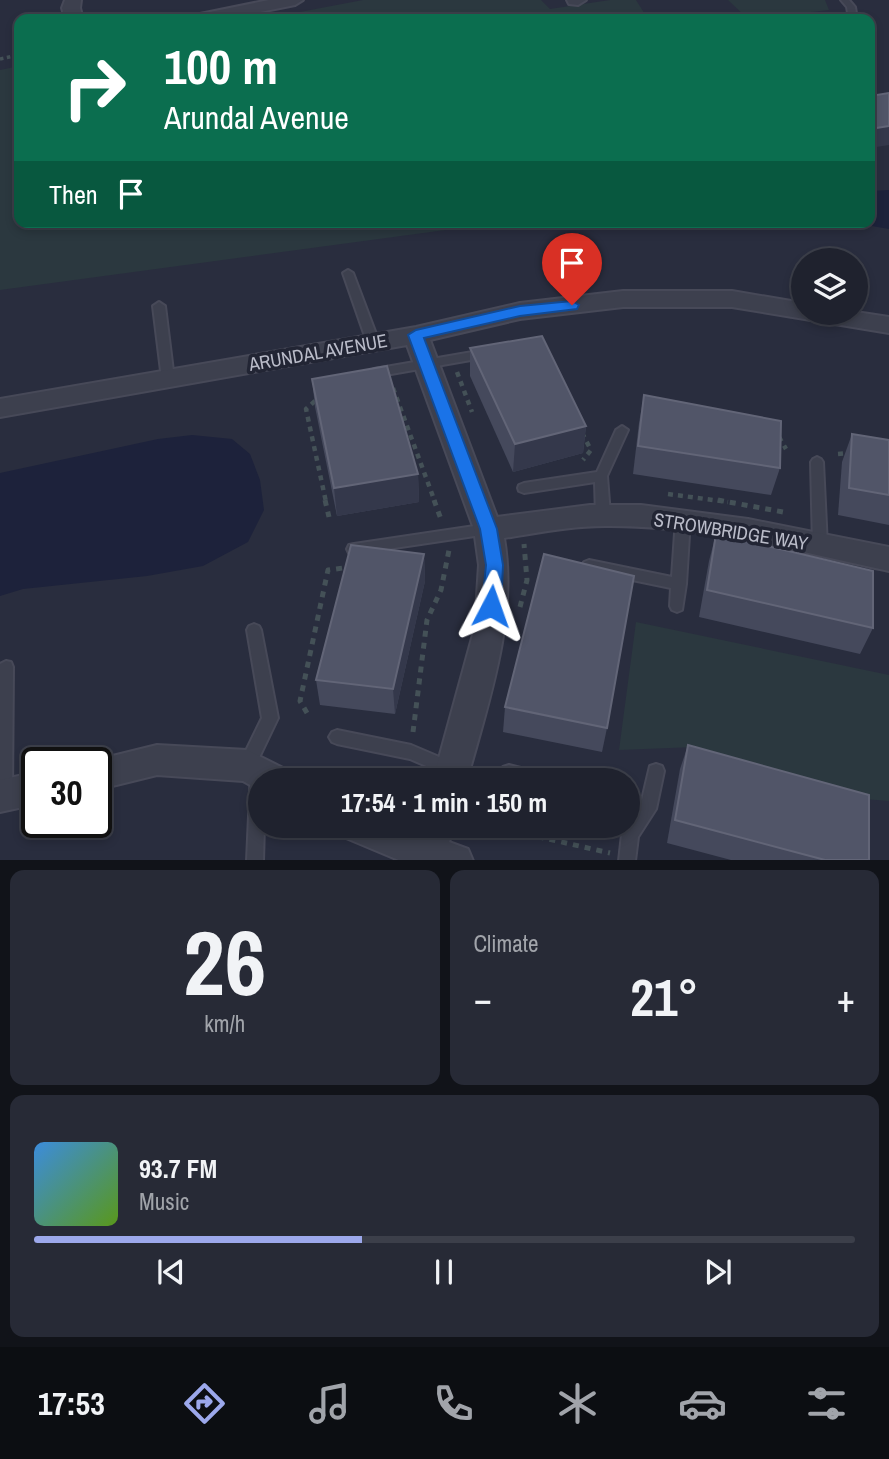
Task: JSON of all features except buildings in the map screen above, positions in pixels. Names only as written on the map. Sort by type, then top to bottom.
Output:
[{"type":"street","points":[[225,14],[295,0]]},
{"type":"street","name":"ARUNDAL AVENUE","points":[[0,408],[416,335],[520,311],[623,299],[732,299],[791,309]]},
{"type":"street","points":[[868,322],[889,325]]},
{"type":"street","points":[[416,335],[439,364],[488,529],[495,565],[490,627],[453,768]]},
{"type":"street","name":"STROWBRIDGE WAY","points":[[488,529],[603,515],[682,520],[889,559]]},
{"type":"street","points":[[112,770],[157,760],[248,772]]},
{"type":"street","points":[[405,838],[440,847]]},
{"type":"lane","points":[[348,273],[373,342]]},
{"type":"lane","points":[[159,306],[167,379]]},
{"type":"lane","points":[[363,375],[439,364],[495,352]]},
{"type":"lane","points":[[603,515],[601,476],[622,430]]},
{"type":"lane","points":[[817,462],[820,546]]},
{"type":"lane","points":[[524,488],[601,476]]},
{"type":"lane","points":[[677,606],[682,520]]},
{"type":"lane","points":[[354,549],[488,529]]},
{"type":"lane","points":[[574,563],[679,584]]},
{"type":"lane","points":[[254,630],[270,718],[260,768]]},
{"type":"lane","points":[[6,667],[14,793]]},
{"type":"lane","points":[[337,737],[411,752],[439,768]]},
{"type":"lane","points":[[627,859],[630,834],[648,809],[656,771]]},
{"type":"lane","points":[[640,807],[648,809]]},
{"type":"lane","points":[[254,860],[255,838]]},
{"type":"path","points":[[439,364],[459,374],[477,425]]},
{"type":"path","points":[[393,388],[450,546],[441,590],[427,620],[413,732]]},
{"type":"path","points":[[315,401],[306,409],[329,517]]},
{"type":"path","points":[[580,428],[591,450],[583,460]]},
{"type":"path","points":[[766,435],[779,437],[786,449]]},
{"type":"path","points":[[838,454],[855,453]]},
{"type":"path","points":[[518,615],[527,580],[524,543],[537,542]]},
{"type":"path","points":[[307,713],[300,701],[328,570],[343,568]]},
{"type":"path","points":[[540,838],[627,859]]},
{"type":"shaded area","points":[[363,0],[541,0],[550,9],[610,0],[636,0],[645,14],[289,14]]},
{"type":"shaded area","points":[[728,0],[825,0],[829,10],[793,14],[743,14]]},
{"type":"shaded area","points":[[14,67],[14,228],[460,228],[0,290],[0,70]]},
{"type":"shaded area","points":[[636,622],[889,675],[889,801],[864,799],[695,747],[619,750]]},
{"type":"water","points":[[889,190],[889,229],[875,227],[875,191]]},
{"type":"water","points":[[192,435],[232,439],[250,454],[260,480],[264,510],[248,542],[203,566],[147,576],[23,589],[0,596],[0,473],[158,439]]},
{"type":"route","points":[[491,606],[495,565],[488,529],[416,335],[520,311],[572,305]]}]
